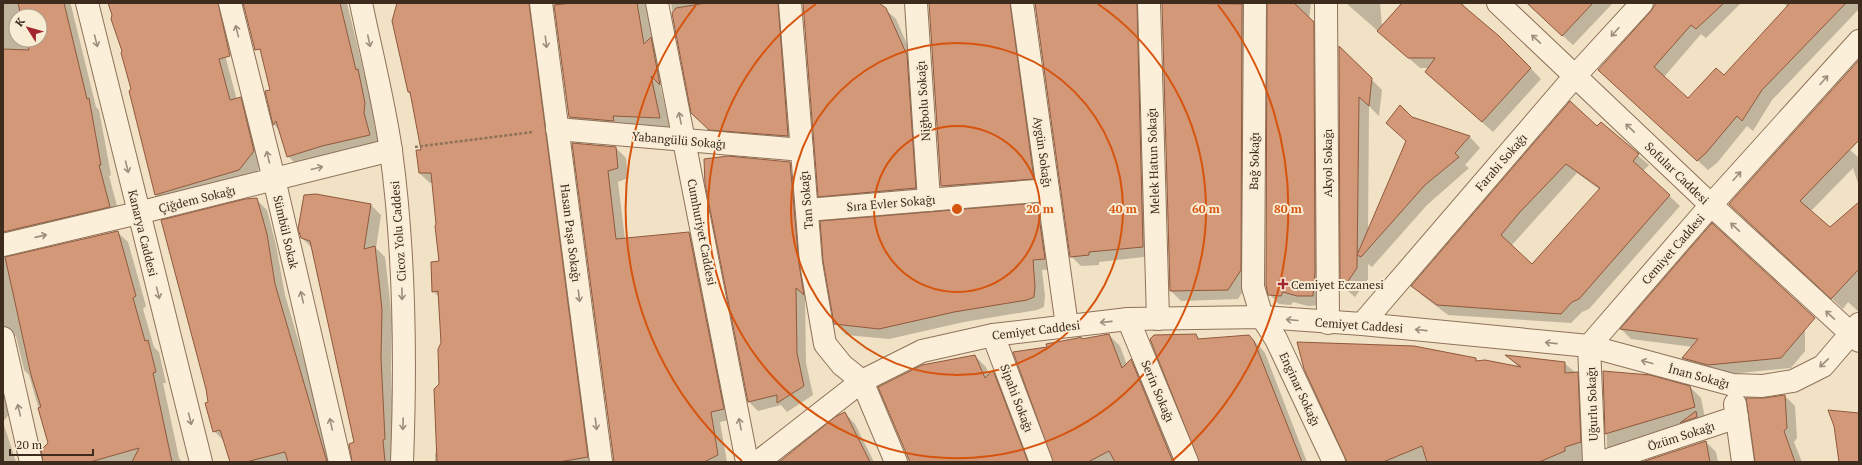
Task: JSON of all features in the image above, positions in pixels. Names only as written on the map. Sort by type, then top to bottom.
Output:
[{"type":"street","name":"Kanarya Caddesi","points":[[87,3],[138,214],[201,462]]},
{"type":"street","name":"Sümbül Sokak","points":[[230,3],[274,179],[340,462]]},
{"type":"street","name":"Cicoz Yolu Caddesi","points":[[361,3],[391,150],[400,234],[405,388],[402,462]]},
{"type":"street","name":"Hasan Paşa Sokağı","points":[[541,3],[601,462]]},
{"type":"street","name":"Cumhuriyet Caddesi","points":[[657,3],[747,462]]},
{"type":"street","name":"Tan Sokağı","points":[[790,3],[811,263],[825,344],[842,365],[862,381]]},
{"type":"street","name":"Niğbolu Sokağı","points":[[916,3],[929,200]]},
{"type":"street","name":"Aygün Sokağı","points":[[1022,3],[1067,326]]},
{"type":"street","name":"Melek Hatun Sokağı","points":[[1149,3],[1158,319]]},
{"type":"street","name":"Bağ Sokağı","points":[[1255,3],[1253,287],[1262,317]]},
{"type":"street","name":"Akyol Sokağı","points":[[1326,3],[1328,323]]},
{"type":"street","name":"Sofular Caddesi","points":[[1498,3],[1711,205],[1856,333]]},
{"type":"street","name":"Farabi Sokağı","points":[[1362,324],[1575,76],[1642,3]]},
{"type":"street","name":"Cemiyet Caddesi","points":[[758,462],[862,381],[922,351],[993,335],[1128,319],[1262,317],[1328,323],[1362,324],[1590,346],[1711,205],[1859,41]]},
{"type":"street","name":"Yabangülü Sokağı","points":[[557,129],[802,150]]},
{"type":"street","name":"Çiğdem Sokağı","points":[[3,245],[138,214],[391,150]]},
{"type":"street","name":"Sıra Evler Sokağı","points":[[807,210],[1048,190]]},
{"type":"street","name":"Enginar Sokağı","points":[[1262,317],[1276,339],[1334,462]]},
{"type":"street","name":"Serin Sokağı","points":[[1128,319],[1187,462]]},
{"type":"street","name":"İnan Sokağı","points":[[1590,346],[1733,386],[1762,386],[1793,381],[1823,366],[1856,333]]},
{"type":"street","name":"Sipahi Sokağı","points":[[993,335],[1041,462]]},
{"type":"street","points":[[3,338],[31,462]]},
{"type":"street","name":"Uğurlu Sokağı","points":[[1590,346],[1594,462]]},
{"type":"street","points":[[862,381],[896,462]]},
{"type":"street","points":[[1733,386],[1743,462]]},
{"type":"street","name":"Özüm Sokağı","points":[[1602,462],[1737,417]]},
{"type":"path","points":[[391,150],[557,129]]},
{"type":"building","points":[[18,3],[64,3],[87,99],[89,98],[101,165],[99,165],[110,207],[3,232],[3,49],[29,50],[29,48],[48,48],[48,8],[19,8]]},
{"type":"building","points":[[108,3],[218,3],[230,56],[219,59],[230,100],[241,97],[254,151],[239,170],[155,195],[129,91],[131,89],[121,53],[122,51],[111,19],[112,15]]},
{"type":"building","points":[[243,3],[340,3],[356,70],[358,69],[365,103],[364,113],[370,135],[322,146],[287,157],[276,121],[273,125],[265,91],[270,90],[260,49],[255,50]]},
{"type":"building","points":[[397,3],[529,3],[588,457],[559,462],[437,462],[434,389],[439,384],[438,349],[441,343],[438,291],[432,292],[431,262],[439,261],[436,224],[431,173],[419,173],[416,150],[421,150],[410,92],[408,92],[392,21]]},
{"type":"building","points":[[572,3],[637,3],[644,44],[651,37],[660,85],[651,76],[660,118],[613,116],[614,121],[569,117],[554,5]]},
{"type":"building","points":[[706,3],[778,3],[788,136],[709,130],[691,113],[672,13],[676,8]]},
{"type":"building","points":[[803,3],[879,3],[886,8],[907,55],[916,188],[818,197]]},
{"type":"building","points":[[929,3],[1010,3],[1034,179],[941,186]]},
{"type":"building","points":[[1035,3],[1137,3],[1143,247],[1089,252],[1089,255],[1070,257]]},
{"type":"building","points":[[1162,3],[1242,4],[1241,270],[1228,290],[1170,291]]},
{"type":"building","points":[[1267,3],[1294,3],[1314,22],[1315,272],[1313,296],[1297,296],[1283,292],[1281,296],[1268,295],[1266,285]]},
{"type":"building","points":[[1402,3],[1460,3],[1499,36],[1531,68],[1482,122],[1425,72],[1435,58],[1408,58],[1377,31]]},
{"type":"building","points":[[1527,3],[1593,3],[1562,36]]},
{"type":"building","points":[[1656,3],[1724,3],[1696,29],[1691,25],[1654,67],[1688,98],[1716,68],[1724,75],[1790,3],[1846,3],[1762,90],[1742,121],[1737,116],[1706,153],[1697,161],[1598,70],[1651,11]]},
{"type":"building","points":[[1339,46],[1372,78],[1369,106],[1359,97],[1357,268],[1344,287],[1340,285]]},
{"type":"building","points":[[1859,60],[1859,140],[1800,201],[1830,227],[1859,202],[1859,269],[1831,299],[1729,204]]},
{"type":"building","points":[[1570,101],[1597,126],[1601,122],[1639,154],[1633,161],[1670,195],[1579,299],[1572,302],[1561,314],[1437,305],[1411,286]],"holes":[[[1566,164],[1600,188],[1532,264],[1501,235],[1519,213]]]},
{"type":"building","points":[[1400,105],[1412,117],[1470,136],[1455,153],[1459,157],[1425,185],[1361,257],[1357,255],[1406,141],[1386,123]]},
{"type":"building","points":[[572,143],[616,147],[618,168],[608,171],[616,239],[689,232],[724,409],[711,412],[718,455],[704,462],[614,462]]},
{"type":"building","points":[[728,156],[790,162],[799,264],[804,295],[796,288],[797,353],[804,386],[777,403],[777,395],[748,402],[705,184],[704,159]]},
{"type":"building","points":[[316,194],[371,204],[364,249],[375,246],[382,310],[381,358],[385,462],[352,462],[349,444],[354,442],[310,241],[301,238],[298,229],[304,195]]},
{"type":"building","points":[[257,198],[267,234],[275,284],[327,462],[288,462],[285,452],[246,462],[230,462],[220,430],[213,432],[205,403],[208,402],[206,389],[161,220],[245,199]]},
{"type":"building","points":[[1037,203],[1045,259],[1033,260],[1035,286],[1034,297],[1027,300],[954,312],[879,329],[834,324],[823,261],[820,221]]},
{"type":"building","points":[[1712,223],[1815,318],[1781,358],[1708,365],[1682,358],[1698,339],[1620,329]]},
{"type":"building","points":[[118,231],[136,296],[133,298],[145,341],[148,340],[156,372],[153,373],[172,462],[132,462],[139,448],[90,462],[43,462],[41,450],[48,443],[38,408],[41,407],[31,375],[5,257]]},
{"type":"building","points":[[1109,334],[1122,368],[1131,359],[1173,462],[1115,462],[1109,451],[1088,462],[1053,462],[1013,352],[1047,347],[1046,344],[1081,337],[1082,339]]},
{"type":"building","points":[[1196,334],[1198,339],[1249,335],[1254,341],[1302,462],[1199,462],[1150,339],[1154,335]]},
{"type":"building","points":[[1297,342],[1414,346],[1476,358],[1476,361],[1485,360],[1521,367],[1505,355],[1565,362],[1565,373],[1578,372],[1581,442],[1565,447],[1565,451],[1539,462],[1427,462],[1422,446],[1383,462],[1347,462],[1304,369]]},
{"type":"building","points":[[975,355],[985,378],[993,370],[1028,462],[910,462],[878,387],[922,365]]},
{"type":"building","points":[[1603,371],[1650,375],[1690,386],[1695,407],[1605,434]]},
{"type":"building","points":[[1785,395],[1787,428],[1784,431],[1795,462],[1755,462],[1746,398],[1764,398]]},
{"type":"building","points":[[1828,410],[1859,413],[1859,462],[1839,462],[1834,426]]},
{"type":"building","points":[[1696,411],[1697,417],[1680,423]]},
{"type":"building","points":[[845,412],[870,462],[779,462],[835,417]]},
{"type":"building","points":[[1706,441],[1710,462],[1642,462]]},
{"type":"place","name":"Cemiyet Eczanesi","points":[[1283,284]]}]
